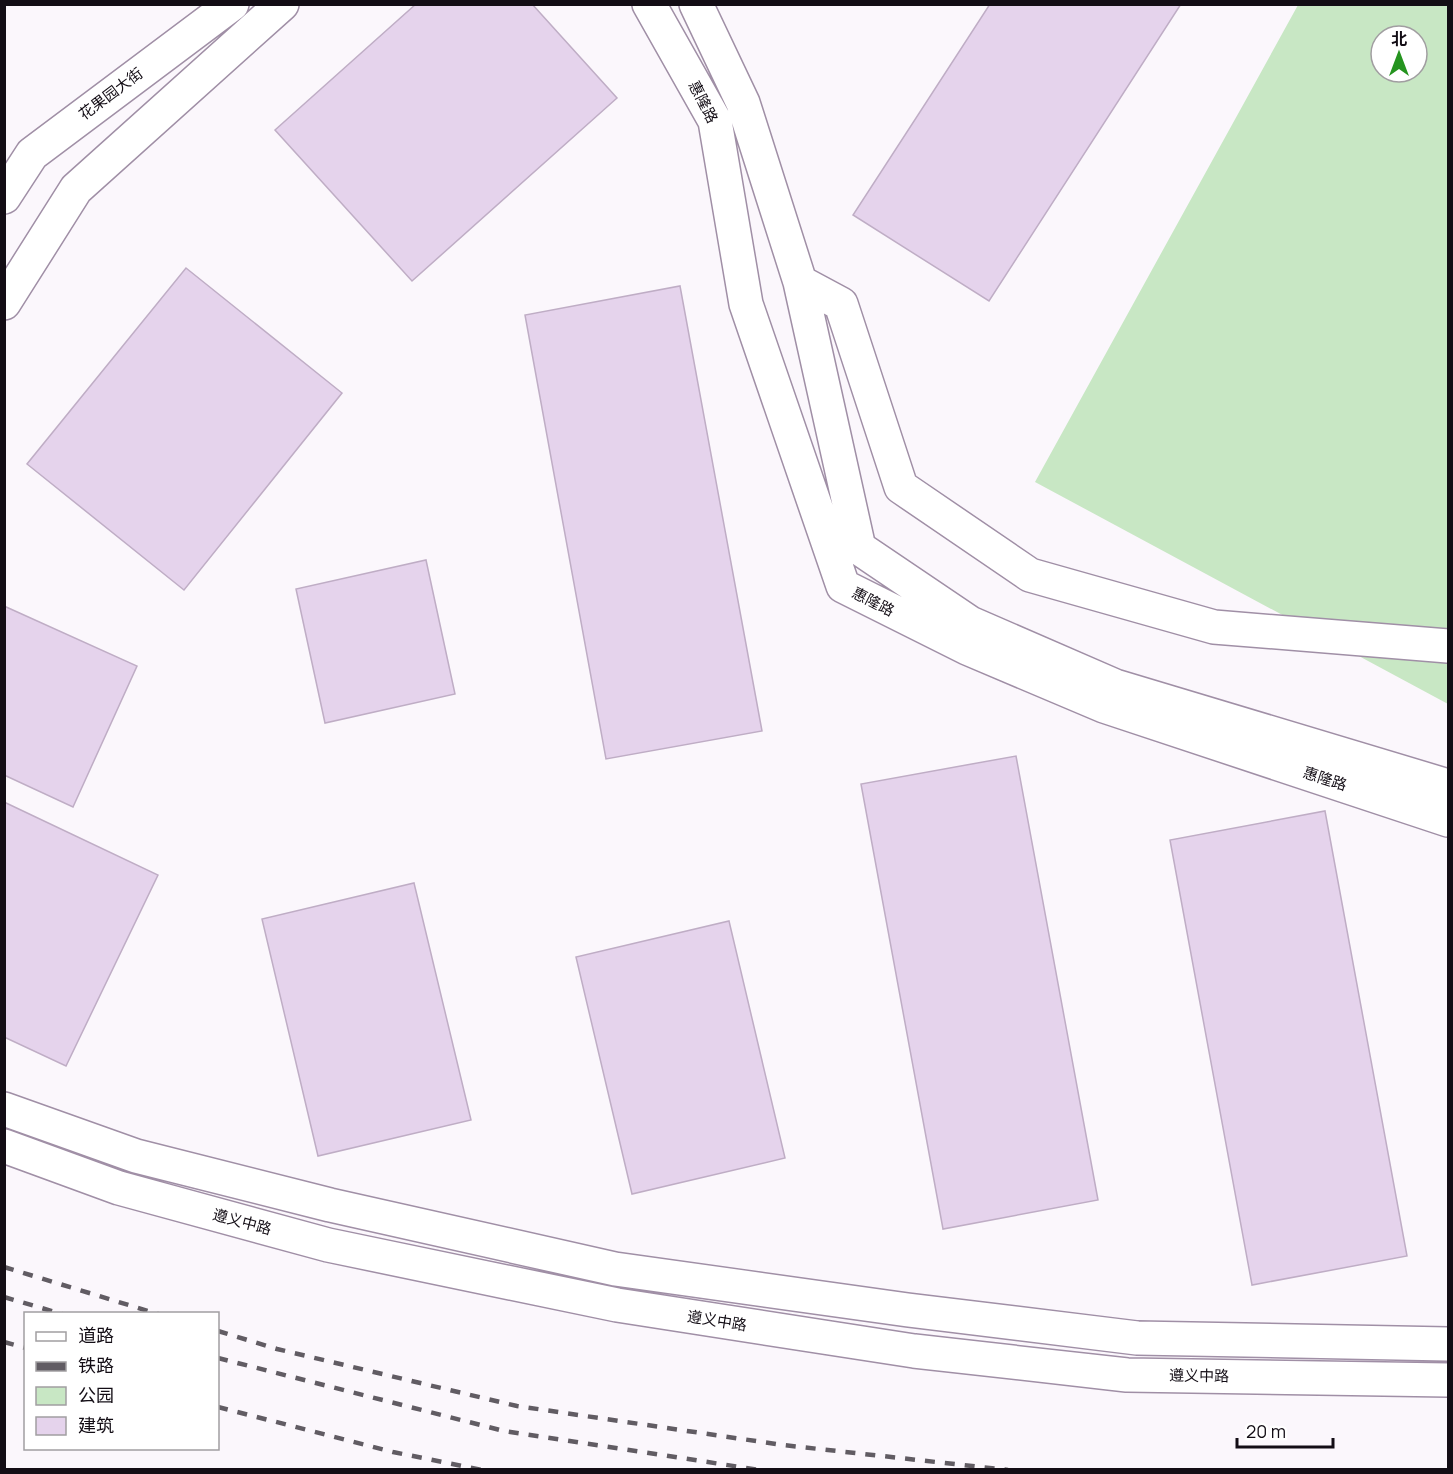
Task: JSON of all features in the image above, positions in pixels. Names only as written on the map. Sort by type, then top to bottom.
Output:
[{"type":"street","name":"花果园大街","points":[[4,197],[32,154],[232,4]]},
{"type":"street","points":[[4,303],[76,189],[282,4]]},
{"type":"street","name":"惠隆路","points":[[649,4],[715,121],[746,304],[843,586],[967,648],[1104,706],[1449,820]]},
{"type":"street","name":"惠隆路","points":[[696,4],[743,103],[800,282],[859,548],[970,623],[1115,686],[1449,786]]},
{"type":"street","points":[[800,282],[841,304],[901,487],[1030,575],[1214,627],[1449,646]]},
{"type":"street","points":[[14,1112],[136,1156],[330,1205],[615,1269],[908,1310],[1137,1338],[1449,1344]]},
{"type":"street","name":"遵义中路","points":[[8,1148],[119,1188],[328,1245],[617,1305],[914,1351],[1127,1375],[1449,1380]]},
{"type":"green space","points":[[1298,5],[1448,5],[1448,704],[1035,482]]},
{"type":"building","points":[[416,4],[532,4],[617,98],[412,281],[275,130]]},
{"type":"building","points":[[990,4],[1181,4],[989,301],[853,215]]},
{"type":"building","points":[[186,268],[342,393],[184,590],[27,464]]},
{"type":"building","points":[[680,286],[762,731],[606,759],[525,315]]},
{"type":"building","points":[[426,560],[455,694],[325,723],[296,589]]},
{"type":"building","points":[[4,606],[137,666],[73,807],[4,775]]},
{"type":"building","points":[[1016,756],[1098,1200],[943,1229],[861,784]]},
{"type":"building","points":[[4,802],[158,875],[66,1066],[4,1037]]},
{"type":"building","points":[[1325,811],[1407,1256],[1252,1285],[1170,840]]},
{"type":"building","points":[[414,883],[471,1120],[318,1156],[262,919]]},
{"type":"building","points":[[729,921],[785,1158],[632,1194],[576,957]]},
{"type":"railway","points":[[4,1267],[151,1312]]},
{"type":"railway","points":[[4,1297],[55,1312]]},
{"type":"railway","points":[[219,1331],[277,1349],[517,1406],[783,1445],[1008,1470]]},
{"type":"railway","points":[[4,1342],[24,1347]]},
{"type":"railway","points":[[219,1358],[504,1431],[760,1470]]},
{"type":"railway","points":[[219,1407],[393,1452],[482,1470]]}]
